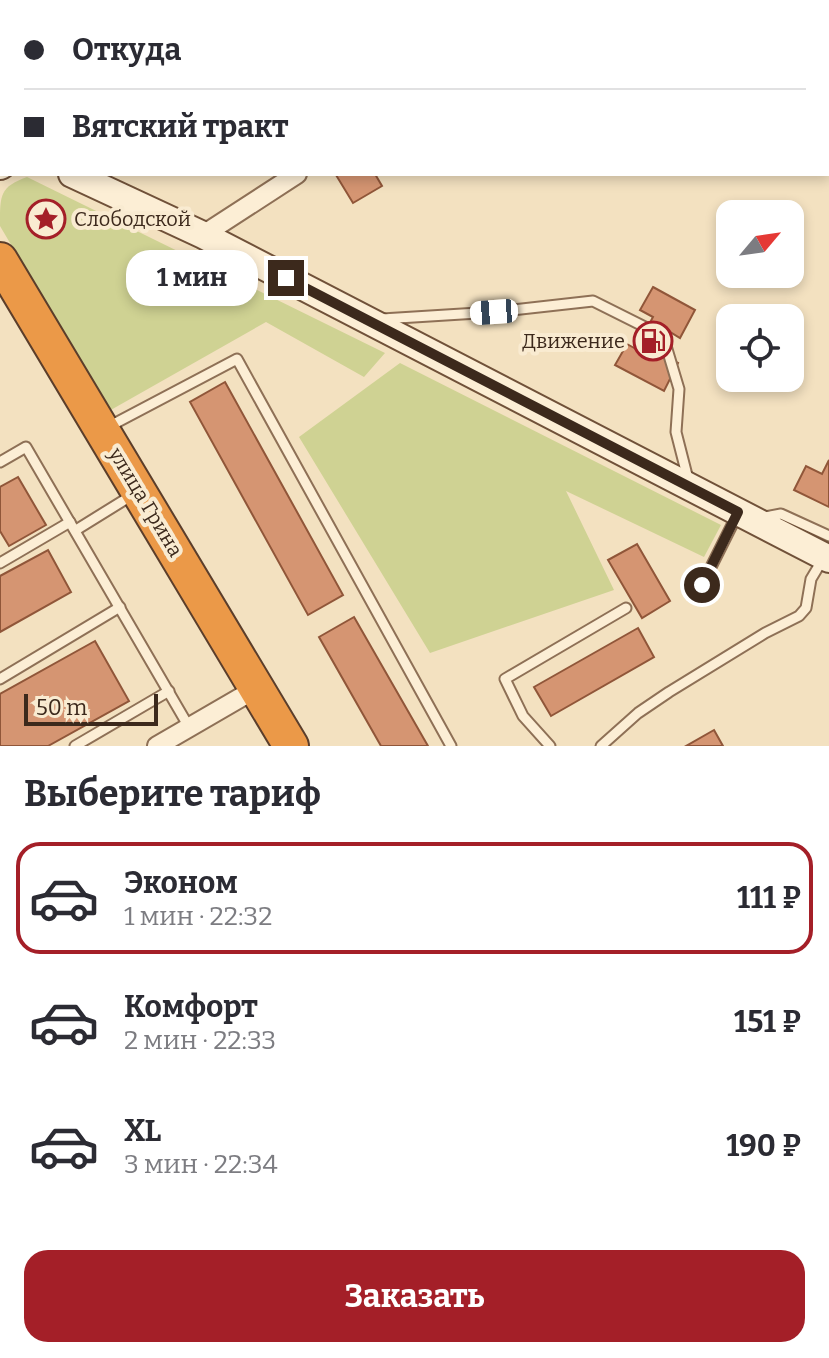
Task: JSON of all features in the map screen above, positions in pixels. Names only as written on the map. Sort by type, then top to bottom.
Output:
[{"type":"highway","name":"улица Грина","points":[[0,260],[291,746]]},
{"type":"main road","points":[[76,176],[203,235],[746,516],[827,550]]},
{"type":"street","points":[[203,235],[294,176]]},
{"type":"street","points":[[157,746],[257,688]]},
{"type":"lane","points":[[368,320],[494,312],[593,301],[651,330],[664,339],[679,389],[676,432],[689,486]]},
{"type":"lane","points":[[103,429],[237,359],[451,746]]},
{"type":"lane","points":[[0,462],[26,447],[189,727]]},
{"type":"lane","points":[[0,563],[139,491]]},
{"type":"lane","points":[[702,585],[746,516]]},
{"type":"lane","points":[[601,746],[638,713],[669,692],[765,633],[799,616],[806,608],[811,579],[827,550]]},
{"type":"lane","points":[[0,679],[120,607]]},
{"type":"lane","points":[[550,746],[523,716],[505,679],[626,608]]},
{"type":"lane","points":[[75,746],[169,691]]},
{"type":"green space","points":[[27,177],[385,353],[364,377],[266,322],[109,411],[0,226],[3,193],[11,184]]},
{"type":"green space","points":[[400,363],[721,525],[704,557],[566,491],[614,590],[430,653],[299,437]]},
{"type":"building","points":[[337,176],[376,176],[382,186],[353,203]]},
{"type":"building","name":"Движение","points":[[653,287],[695,310],[680,338],[670,332],[659,353],[678,363],[664,391],[615,365],[627,344],[636,349],[653,317],[640,310]]},
{"type":"building","points":[[225,382],[343,595],[308,615],[190,402]]},
{"type":"building","points":[[829,460],[829,507],[794,490],[806,466],[822,474]]},
{"type":"building","points":[[18,477],[46,525],[9,546],[0,531],[0,487]]},
{"type":"building","points":[[637,544],[670,601],[642,618],[608,560]]},
{"type":"building","points":[[48,550],[71,592],[0,632],[0,576]]},
{"type":"building","points":[[354,617],[428,746],[381,746],[319,637]]},
{"type":"building","points":[[638,628],[654,657],[551,716],[534,687]]},
{"type":"building","points":[[95,641],[129,701],[48,746],[0,746],[0,694]]},
{"type":"building","points":[[714,730],[723,746],[686,746]]},
{"type":"place","name":"Слободской","points":[[46,219]]},
{"type":"place","name":"Движение","points":[[653,341]]},
{"type":"route","points":[[286,278],[738,512],[702,585]]}]
